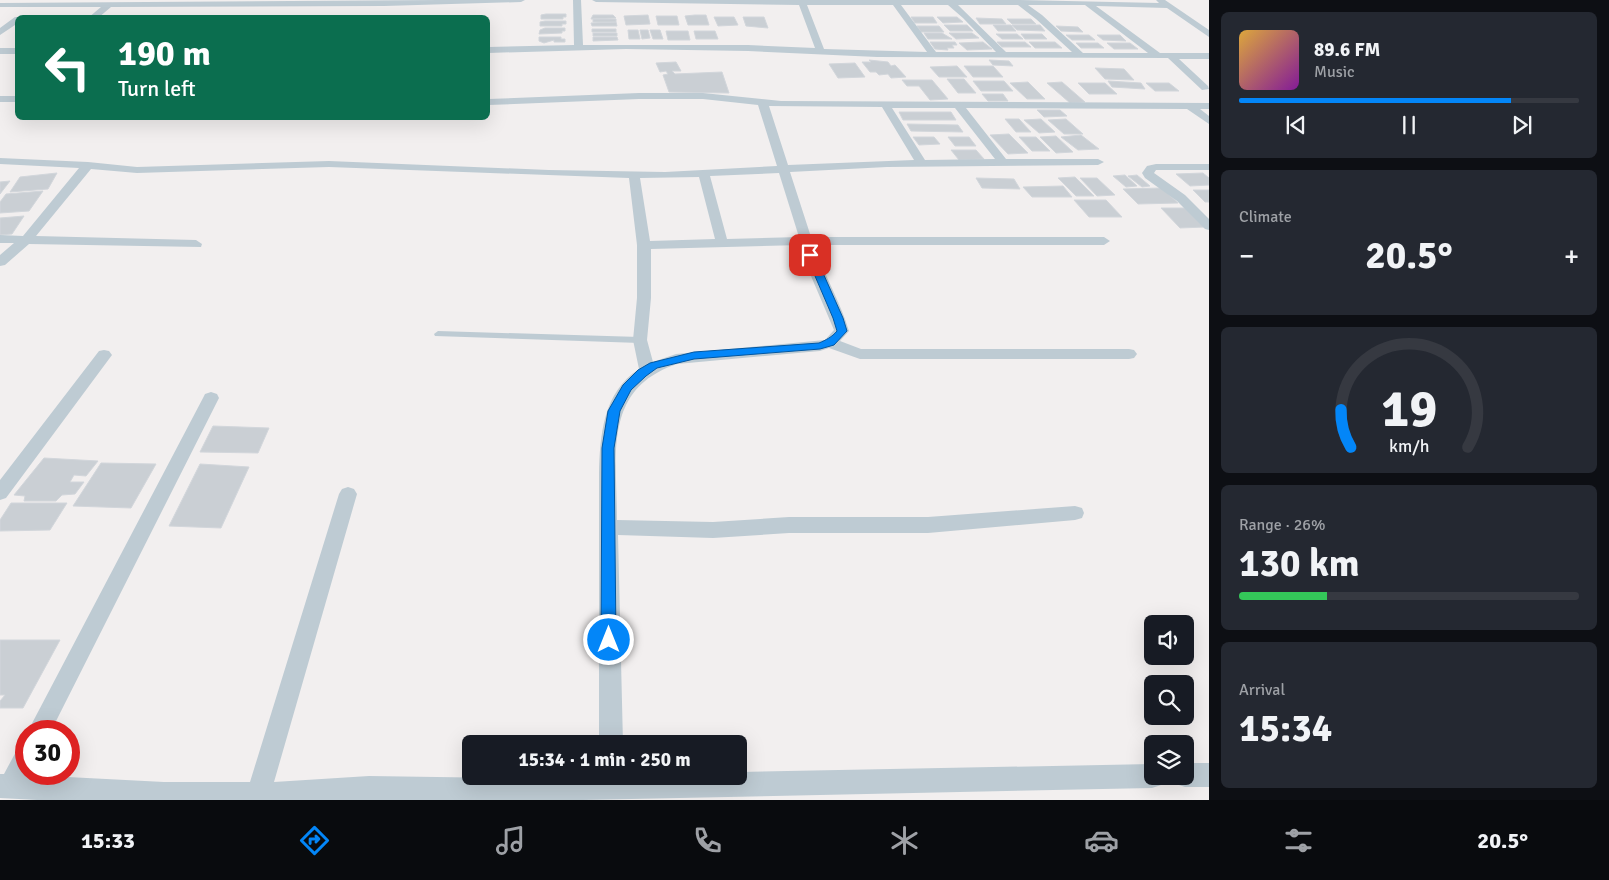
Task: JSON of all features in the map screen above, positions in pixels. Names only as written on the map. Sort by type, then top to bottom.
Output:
[{"type":"street","points":[[24,15],[41,4],[52,0]]},
{"type":"street","points":[[0,5],[384,4],[521,0]]},
{"type":"street","points":[[577,0],[579,47]]},
{"type":"street","points":[[596,0],[802,3],[1018,2],[1168,6]]},
{"type":"street","points":[[1160,0],[1209,34]]},
{"type":"street","points":[[949,2],[966,16],[1003,54]]},
{"type":"street","points":[[1018,2],[1039,17],[1080,55]]},
{"type":"street","points":[[235,10],[242,3]]},
{"type":"street","points":[[802,3],[820,50]]},
{"type":"street","points":[[896,3],[933,54]]},
{"type":"street","points":[[1086,3],[1157,55]]},
{"type":"street","points":[[96,15],[110,4]]},
{"type":"street","points":[[167,11],[174,4]]},
{"type":"street","points":[[0,32],[15,21]]},
{"type":"street","points":[[490,50],[579,47],[711,47],[933,54],[1209,56]]},
{"type":"street","points":[[0,51],[15,51]]},
{"type":"street","points":[[1170,56],[1208,90]]},
{"type":"street","points":[[490,102],[648,96],[703,96],[763,103],[1209,106]]},
{"type":"street","points":[[0,99],[15,99]]},
{"type":"street","points":[[612,735],[608,448],[614,411],[627,387],[654,366],[676,359],[694,356],[797,349],[830,342],[842,331],[838,318],[815,269],[763,103]]},
{"type":"street","points":[[884,104],[924,164]]},
{"type":"street","points":[[958,105],[1003,162]]},
{"type":"street","points":[[1191,107],[1209,121]]},
{"type":"street","points":[[0,161],[88,165],[137,170],[329,164],[549,173],[634,174],[704,174],[924,164],[1098,162]]},
{"type":"street","points":[[0,262],[27,239],[88,165]]},
{"type":"street","points":[[1209,167],[1156,166],[1151,168],[1148,173],[1149,176],[1180,198],[1209,226]]},
{"type":"street","points":[[634,174],[644,245],[644,298],[640,340],[647,370]]},
{"type":"street","points":[[704,174],[722,243]]},
{"type":"street","points":[[0,239],[196,244]]},
{"type":"street","points":[[644,245],[806,241],[1104,241]]},
{"type":"street","points":[[830,342],[860,354],[1129,354]]},
{"type":"street","points":[[0,493],[104,355]]},
{"type":"street","points":[[45,720],[212,398]]},
{"type":"street","points":[[259,794],[348,494]]},
{"type":"street","points":[[608,527],[713,530],[789,525],[928,525],[1075,513]]},
{"type":"street","points":[[5,786],[15,772]]},
{"type":"street","points":[[1194,775],[1209,775]]},
{"type":"street","points":[[633,785],[685,793],[1144,776]]},
{"type":"street","points":[[5,786],[164,794],[259,794],[369,788],[504,790],[572,785]]},
{"type":"lane","points":[[438,334],[640,340]]},
{"type":"building","points":[[566,14],[566,17],[563,17],[563,19],[541,19],[541,15]]},
{"type":"building","points":[[593,15],[613,15],[616,18],[591,19]]},
{"type":"building","points":[[648,15],[650,24],[626,25],[624,16]]},
{"type":"building","points":[[706,15],[709,25],[688,25],[685,16]]},
{"type":"building","points":[[656,16],[677,16],[679,25],[658,25]]},
{"type":"building","points":[[714,17],[734,17],[738,25],[718,26]]},
{"type":"building","points":[[743,17],[764,17],[768,28],[746,26]]},
{"type":"building","points":[[911,17],[933,17],[937,23],[915,23]]},
{"type":"building","points":[[937,17],[957,17],[963,22],[943,23]]},
{"type":"building","points":[[976,18],[1002,19],[1006,24],[980,24]]},
{"type":"building","points":[[593,19],[616,19],[616,22],[593,22]]},
{"type":"building","points":[[1007,19],[1031,19],[1036,24],[1012,24]]},
{"type":"building","points":[[566,21],[566,24],[562,24],[562,26],[540,26],[540,22]]},
{"type":"building","points":[[616,22],[617,26],[592,26],[591,23]]},
{"type":"building","points":[[944,25],[967,25],[973,31],[950,31]]},
{"type":"building","points":[[993,25],[1011,25],[1016,31],[998,31]]},
{"type":"building","points":[[1012,25],[1040,25],[1045,31],[1017,30]]},
{"type":"building","points":[[917,26],[939,26],[944,32],[921,32]]},
{"type":"building","points":[[1056,26],[1078,27],[1083,32],[1061,31]]},
{"type":"building","points":[[545,28],[565,28],[565,31],[562,31],[562,33],[539,34],[540,30]]},
{"type":"building","points":[[592,29],[616,29],[616,32],[592,32]]},
{"type":"building","points":[[628,30],[638,30],[640,39],[629,39]]},
{"type":"building","points":[[640,30],[648,30],[650,38],[642,39]]},
{"type":"building","points":[[650,30],[660,30],[663,39],[653,39]]},
{"type":"building","points":[[666,31],[688,31],[690,40],[668,40]]},
{"type":"building","points":[[694,31],[715,31],[718,39],[696,39]]},
{"type":"building","points":[[593,33],[617,33],[617,36],[593,36]]},
{"type":"building","points":[[924,33],[942,33],[952,39],[928,39]]},
{"type":"building","points":[[949,33],[972,33],[979,38],[956,39]]},
{"type":"building","points":[[996,34],[1017,34],[1023,39],[1002,39]]},
{"type":"building","points":[[1021,34],[1042,34],[1047,39],[1025,39]]},
{"type":"building","points":[[1066,35],[1089,35],[1095,40],[1072,40]]},
{"type":"building","points":[[1097,35],[1120,35],[1126,41],[1103,40]]},
{"type":"building","points":[[539,37],[561,37],[561,39],[565,39],[565,42],[554,42],[554,40],[544,43],[539,41]]},
{"type":"building","points":[[593,37],[617,37],[618,40],[593,41]]},
{"type":"building","points":[[930,42],[955,42],[957,45],[952,45],[954,48],[947,48],[948,50],[935,49]]},
{"type":"building","points":[[983,42],[992,49],[967,50],[959,43]]},
{"type":"building","points":[[997,42],[1025,42],[1031,47],[1002,47]]},
{"type":"building","points":[[1029,42],[1055,42],[1062,48],[1035,48]]},
{"type":"building","points":[[1076,43],[1098,43],[1104,48],[1081,48]]},
{"type":"building","points":[[1107,43],[1130,43],[1138,49],[1114,49]]},
{"type":"building","points":[[869,60],[888,62],[891,66],[895,65],[906,77],[891,78],[888,74],[879,75],[876,72],[870,72],[862,62],[871,62]]},
{"type":"building","points":[[989,60],[1009,61],[1013,66],[993,65]]},
{"type":"building","points":[[676,62],[681,71],[672,71],[675,74],[722,72],[729,93],[669,92],[663,75],[668,74],[666,71],[660,72],[656,63]]},
{"type":"building","points":[[855,63],[865,77],[838,78],[829,64]]},
{"type":"building","points":[[957,66],[967,77],[939,77],[930,67]]},
{"type":"building","points":[[964,66],[993,66],[1003,77],[973,77]]},
{"type":"building","points":[[1095,68],[1124,69],[1134,80],[1105,79]]},
{"type":"building","points":[[947,79],[964,79],[976,93],[958,93]]},
{"type":"building","points":[[902,80],[932,80],[948,99],[930,100],[919,86],[907,86]]},
{"type":"building","points":[[973,81],[1004,81],[1013,91],[981,91]]},
{"type":"building","points":[[1108,81],[1141,83],[1145,89],[1112,87]]},
{"type":"building","points":[[1028,82],[1045,99],[1027,99],[1010,83]]},
{"type":"building","points":[[1062,82],[1085,102],[1070,103],[1047,83]]},
{"type":"building","points":[[1078,83],[1105,83],[1117,94],[1089,94]]},
{"type":"building","points":[[1146,83],[1169,83],[1179,91],[1155,91]]},
{"type":"building","points":[[982,94],[1003,94],[1008,101],[988,101]]},
{"type":"building","points":[[1037,110],[1060,110],[1067,116],[1044,117]]},
{"type":"building","points":[[899,112],[951,112],[956,120],[903,120]]},
{"type":"building","points":[[1005,119],[1019,119],[1031,132],[1016,132]]},
{"type":"building","points":[[1041,119],[1055,132],[1039,133],[1024,120]]},
{"type":"building","points":[[1066,119],[1083,134],[1064,134],[1048,120]]},
{"type":"building","points":[[907,124],[958,125],[963,132],[911,131]]},
{"type":"building","points":[[1009,134],[1028,153],[1008,154],[990,135]]},
{"type":"building","points":[[1081,135],[1099,149],[1078,150],[1061,137]]},
{"type":"building","points":[[1056,136],[1073,152],[1056,153],[1040,137]]},
{"type":"building","points":[[913,137],[934,137],[940,144],[919,145]]},
{"type":"building","points":[[948,137],[969,137],[976,146],[955,146]]},
{"type":"building","points":[[1019,137],[1036,137],[1050,151],[1032,151]]},
{"type":"building","points":[[951,150],[976,150],[984,159],[959,160]]},
{"type":"building","points":[[57,173],[48,189],[10,192],[20,177]]},
{"type":"building","points":[[1203,173],[1209,178],[1209,185],[1190,186],[1176,174]]},
{"type":"building","points":[[1125,175],[1137,186],[1126,187],[1113,176]]},
{"type":"building","points":[[1137,175],[1150,186],[1142,187],[1128,176]]},
{"type":"building","points":[[1075,177],[1094,196],[1076,196],[1058,178]]},
{"type":"building","points":[[976,178],[1014,179],[1020,189],[982,188]]},
{"type":"building","points":[[1080,178],[1097,178],[1115,195],[1097,196]]},
{"type":"building","points":[[10,181],[0,194],[0,182]]},
{"type":"building","points":[[1063,186],[1072,197],[1032,197],[1023,187]]},
{"type":"building","points":[[1162,188],[1178,203],[1138,204],[1123,189]]},
{"type":"building","points":[[1193,190],[1209,190],[1209,202],[1205,202]]},
{"type":"building","points":[[43,191],[29,211],[0,213],[0,202],[6,194]]},
{"type":"building","points":[[1074,200],[1106,200],[1122,217],[1089,217]]},
{"type":"building","points":[[1161,208],[1185,208],[1205,227],[1180,228]]},
{"type":"building","points":[[24,216],[12,234],[0,235],[0,218]]},
{"type":"building","points":[[213,426],[269,428],[258,453],[200,452]]},
{"type":"building","points":[[44,458],[98,461],[86,476],[74,475],[70,482],[84,482],[75,494],[62,495],[56,501],[24,501],[25,496],[14,495]]},
{"type":"building","points":[[101,463],[156,464],[131,508],[73,506]]},
{"type":"building","points":[[200,464],[249,467],[221,528],[169,526]]},
{"type":"building","points":[[11,503],[67,503],[50,530],[0,531],[0,520]]},
{"type":"building","points":[[0,640],[60,640],[23,708],[0,708],[0,701],[5,695],[0,695]]},
{"type":"route","points":[[609,640],[608,448],[614,411],[627,387],[642,373],[654,366],[694,356],[820,346],[838,337],[842,331],[838,318],[810,255]]}]
